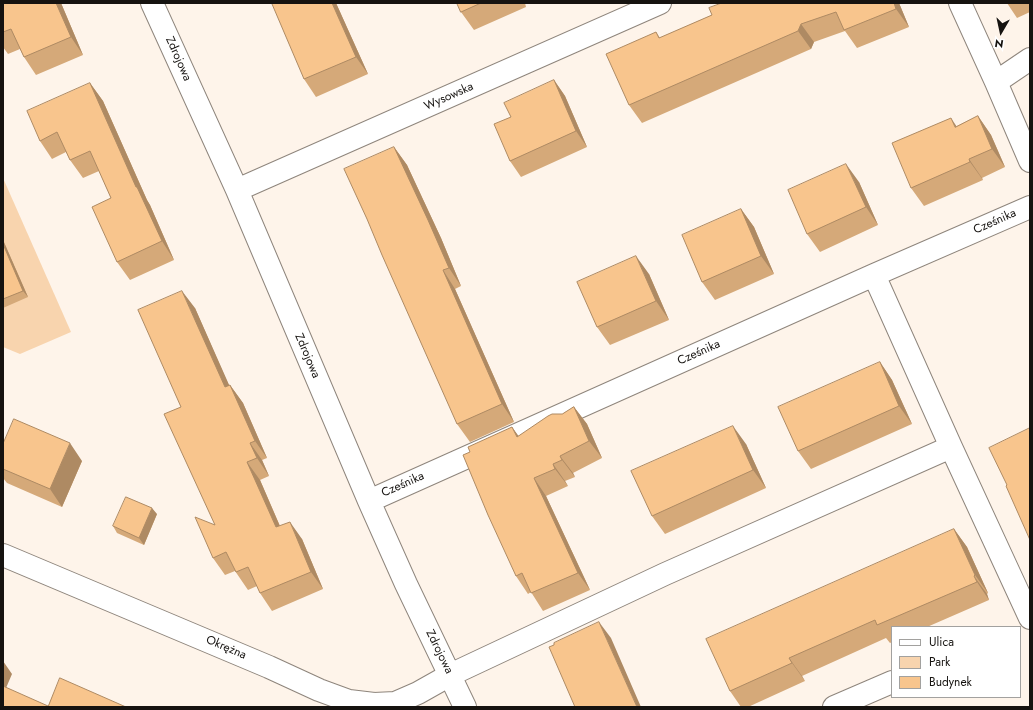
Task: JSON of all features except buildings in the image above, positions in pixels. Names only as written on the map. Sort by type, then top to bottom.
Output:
[{"type":"street","name":"Zdrojowa","points":[[152,3],[237,190],[369,501],[464,707]]},
{"type":"street","name":"Wysowska","points":[[237,190],[660,3]]},
{"type":"street","points":[[960,3],[1030,160]]},
{"type":"street","points":[[996,82],[1030,58]]},
{"type":"street","name":"Cześnika","points":[[369,501],[874,275],[1030,207]]},
{"type":"street","points":[[874,275],[1030,618]]},
{"type":"street","name":"Okrężna","points":[[3,555],[269,667],[319,690],[349,701],[374,704],[395,703],[418,693],[450,675],[665,574],[952,447]]},
{"type":"street","points":[[1019,626],[1030,621]]},
{"type":"street","points":[[834,707],[891,682]]},
{"type":"green space","points":[[3,178],[71,332],[20,354],[3,347]]}]
